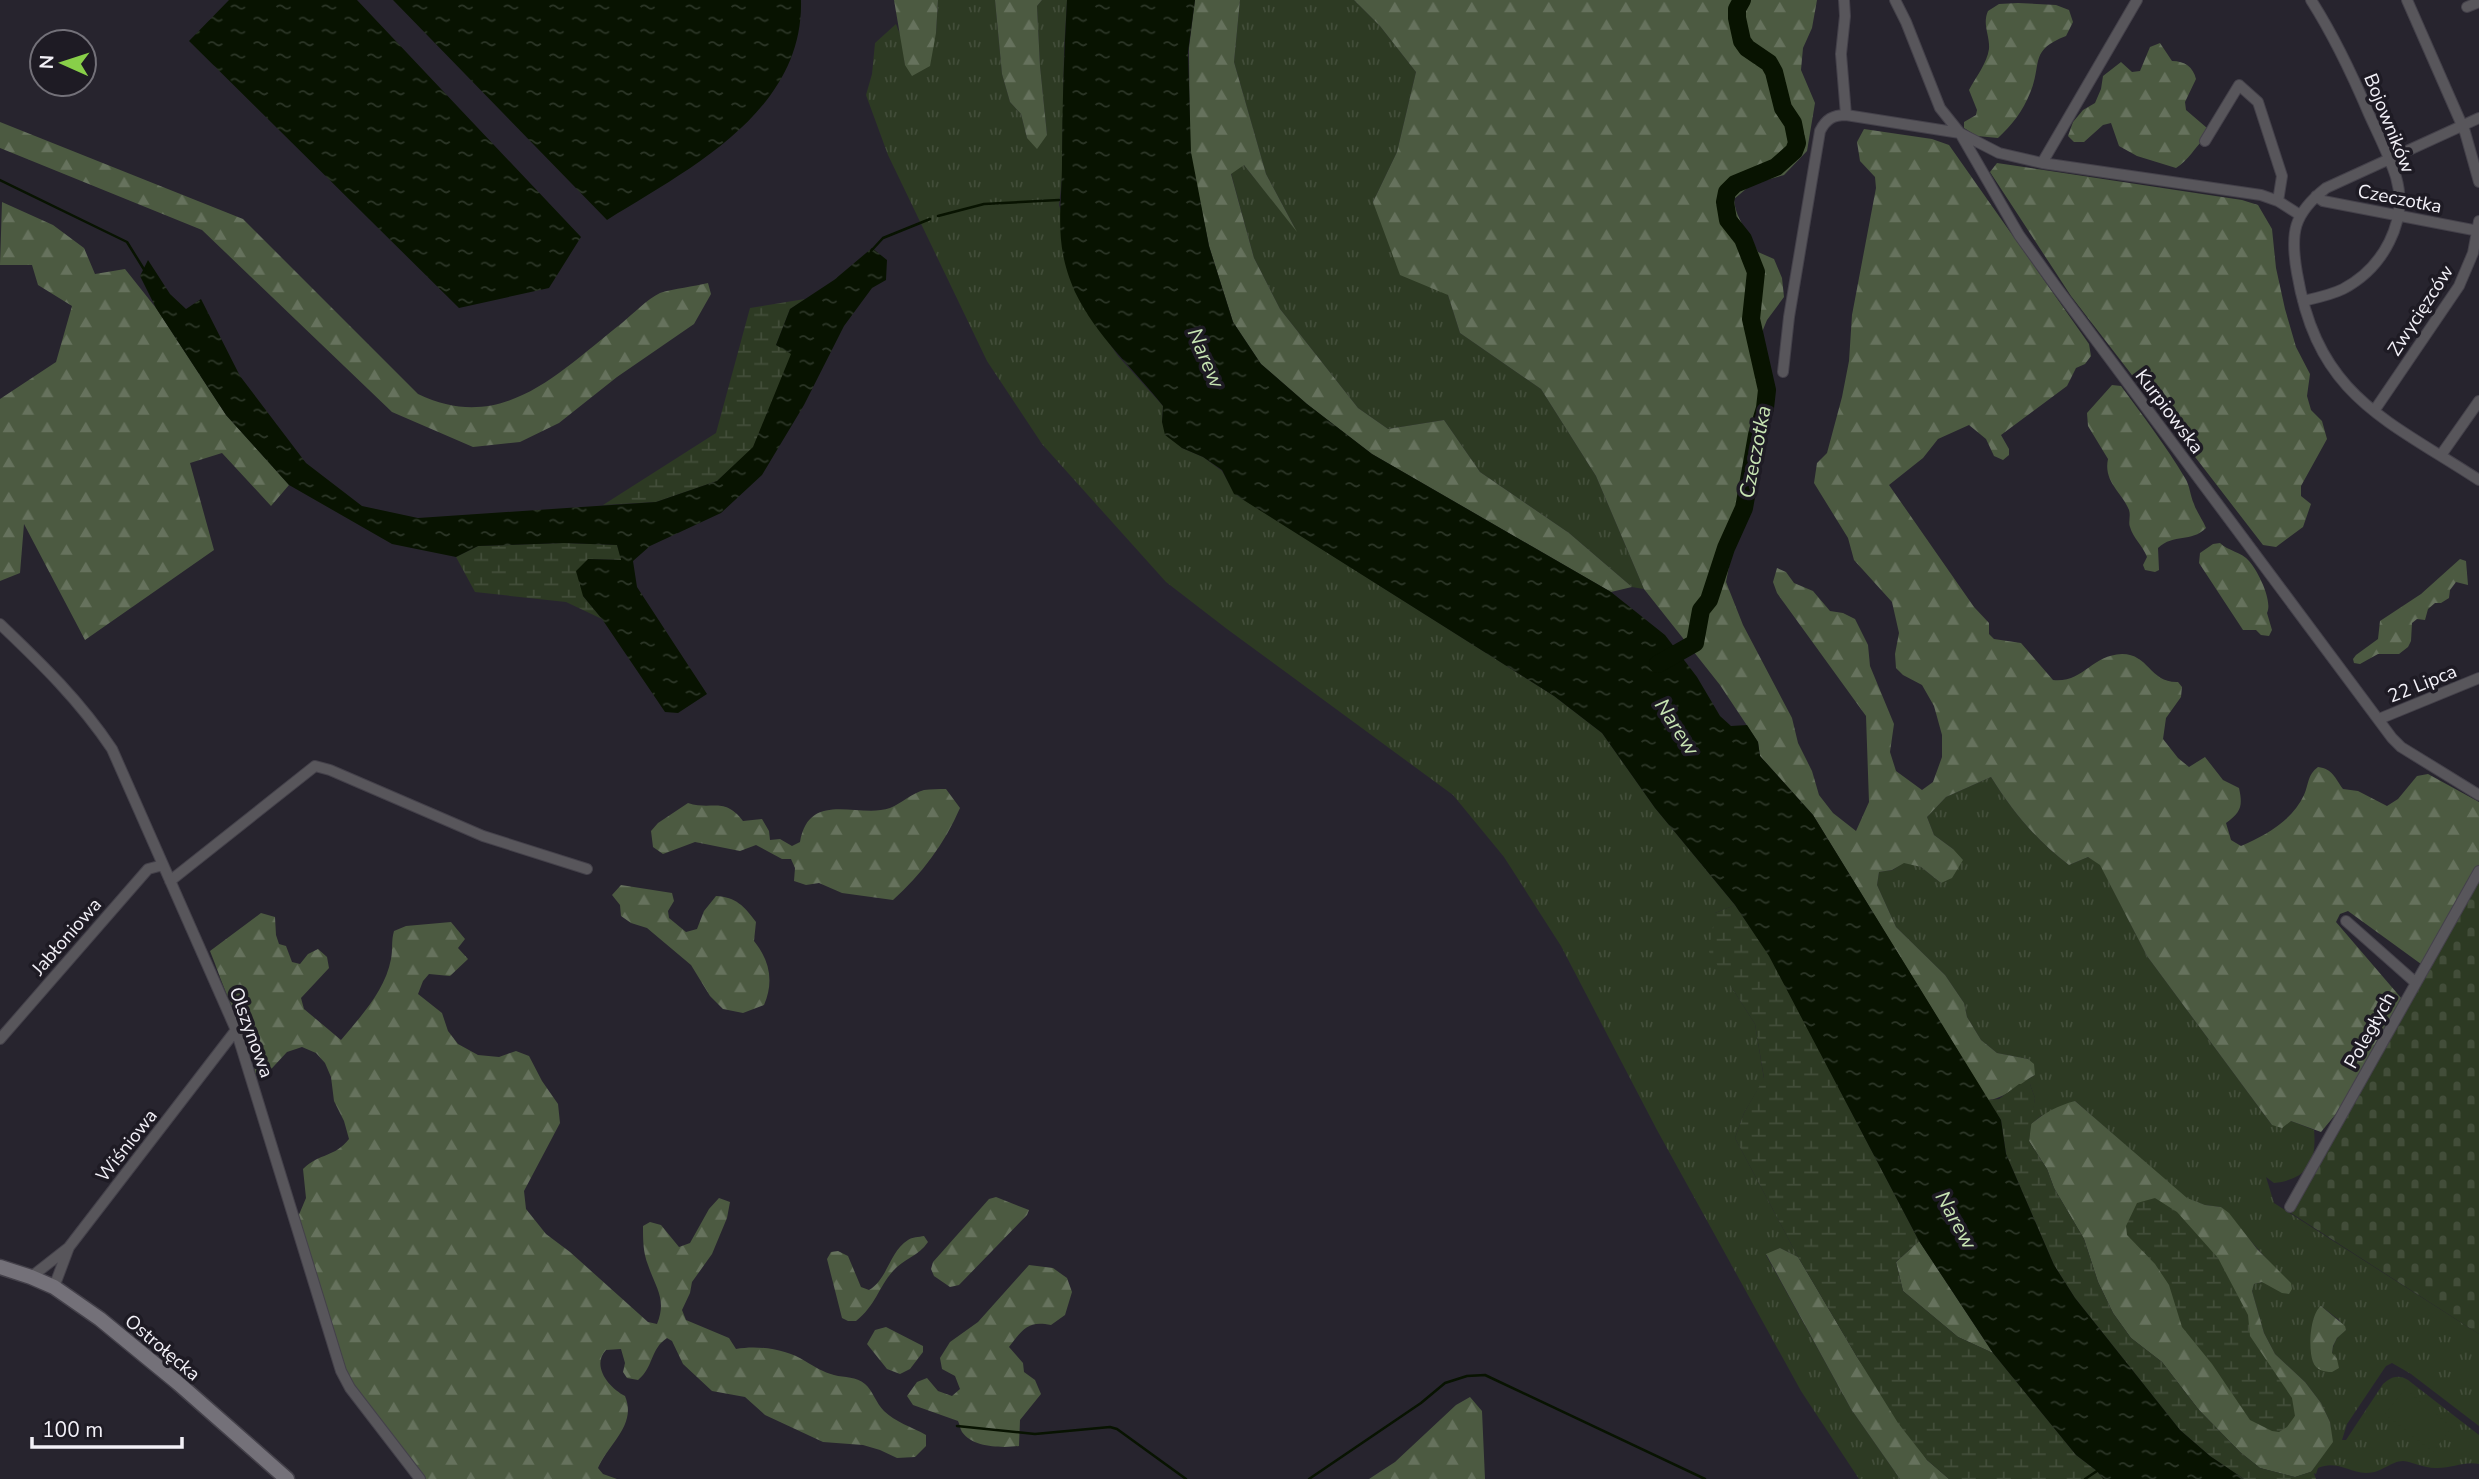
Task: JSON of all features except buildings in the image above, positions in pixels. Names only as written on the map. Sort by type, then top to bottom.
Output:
[{"type":"street","points":[[1844,0],[1841,54],[1846,115]]},
{"type":"street","name":"Kurpiowska","points":[[1895,0],[1940,108],[1960,133],[2019,235],[2057,288],[2401,747],[2479,795]]},
{"type":"street","points":[[2042,163],[2137,0]]},
{"type":"street","name":"Bojowników","points":[[2303,301],[2344,288],[2367,273],[2389,244],[2398,215],[2398,188],[2389,159],[2340,51],[2311,0]]},
{"type":"street","points":[[2407,0],[2471,147],[2479,182]]},
{"type":"street","points":[[2467,7],[2479,2]]},
{"type":"street","points":[[2205,141],[2239,85],[2259,102],[2282,176],[2278,201]]},
{"type":"street","points":[[1783,372],[1789,317],[1820,131],[1823,124],[1834,115],[1960,133],[1999,153],[2042,163],[2261,195],[2278,201],[2300,215]]},
{"type":"street","points":[[2479,118],[2334,183],[2316,197],[2300,215],[2293,242],[2310,327],[2327,361],[2351,391],[2374,411],[2479,480]]},
{"type":"street","name":"Czeczotka","points":[[2316,197],[2323,201],[2479,228]]},
{"type":"street","name":"Zwycięzców","points":[[2374,411],[2459,286],[2468,269],[2479,228]]},
{"type":"street","points":[[2441,456],[2479,401]]},
{"type":"street","name":"Olszynowa","points":[[0,624],[61,683],[92,718],[112,749],[236,1030],[341,1371],[350,1388],[420,1479]]},
{"type":"street","name":"22 Lipca","points":[[2379,719],[2479,678]]},
{"type":"street","points":[[170,881],[314,766],[330,770],[483,836],[587,869]]},
{"type":"street","name":"Jabłoniowa","points":[[0,1039],[148,869],[163,865]]},
{"type":"street","name":"Poległych","points":[[2290,1207],[2479,871]]},
{"type":"street","points":[[2346,921],[2416,983]]},
{"type":"street","name":"Wiśniowa","points":[[54,1287],[69,1247],[236,1030]]},
{"type":"street","points":[[31,1277],[69,1247]]},
{"type":"street","name":"Ostrołęcka","points":[[0,1267],[54,1287],[100,1319],[287,1479]]},
{"type":"green space","points":[[894,0],[938,0],[930,66],[912,76],[905,65]]},
{"type":"green space","points":[[938,0],[995,0],[1002,74],[1010,102],[1021,114],[1027,138],[1047,135],[1037,6],[1042,0],[1067,0],[1059,205],[1096,324],[1118,356],[1163,406],[1162,422],[1182,448],[1203,457],[1222,471],[1235,494],[1554,696],[1602,733],[1655,808],[1735,905],[1715,913],[1732,988],[1755,1024],[1764,1079],[1744,1113],[1735,1138],[1798,1257],[1780,1248],[1766,1255],[1851,1409],[1900,1479],[1859,1479],[1801,1391],[1657,1130],[1561,946],[1504,857],[1453,795],[1166,582],[1042,444],[987,361],[888,155],[866,95],[872,74],[875,43],[896,24],[903,42],[905,65],[936,33]]},
{"type":"green space","points":[[995,0],[1042,0],[1037,6],[1047,135],[1037,149],[1027,138],[1021,114],[1010,102],[1002,74]]},
{"type":"green space","points":[[1195,0],[1240,0],[1234,62],[1266,174],[1297,232],[1244,165],[1231,174],[1254,258],[1280,309],[1358,408],[1388,429],[1444,420],[1480,472],[1569,533],[1632,587],[1611,592],[1372,454],[1261,364],[1233,322],[1209,246],[1190,152],[1189,48]]},
{"type":"green space","points":[[1240,0],[1354,0],[1380,26],[1416,72],[1397,152],[1373,202],[1448,295],[1460,333],[1541,389],[1596,476],[1644,589],[1632,587],[1569,533],[1480,472],[1444,420],[1388,429],[1358,408],[1280,309],[1254,258],[1231,173],[1243,164],[1295,228],[1266,174],[1234,62]]},
{"type":"green space","points":[[1354,0],[1817,0],[1812,28],[1803,48],[1801,70],[1815,103],[1807,151],[1784,175],[1752,184],[1734,199],[1740,220],[1758,252],[1774,259],[1782,278],[1784,297],[1767,320],[1760,337],[1774,397],[1752,481],[1753,502],[1730,561],[1726,582],[1743,625],[1792,718],[1798,743],[1812,771],[1819,795],[1833,813],[1856,831],[1869,802],[1866,716],[1777,593],[1773,582],[1777,568],[1786,572],[1794,583],[1813,591],[1830,611],[1855,619],[1868,645],[1870,666],[1894,724],[1890,752],[1896,771],[1922,790],[1933,782],[1942,757],[1942,735],[1934,706],[1922,685],[1896,668],[1895,654],[1899,633],[1892,602],[1854,560],[1848,538],[1814,483],[1817,463],[1827,453],[1842,397],[1849,361],[1852,315],[1876,188],[1875,177],[1860,161],[1857,142],[1864,129],[1932,139],[1949,145],[2089,344],[2091,356],[2085,364],[2076,368],[2067,386],[2001,435],[2009,449],[2009,455],[2003,460],[1994,456],[1986,439],[1969,425],[1938,439],[1923,458],[1889,485],[1974,607],[1989,623],[1989,634],[1994,639],[2021,643],[2053,680],[2073,677],[2102,659],[2122,654],[2138,659],[2161,678],[2178,682],[2182,687],[2181,697],[2166,718],[2163,739],[2189,767],[2205,757],[2223,780],[2239,788],[2240,808],[2226,823],[2231,840],[2241,846],[2269,832],[2293,812],[2304,795],[2312,773],[2318,767],[2330,772],[2343,789],[2358,791],[2387,806],[2398,799],[2417,776],[2428,774],[2479,802],[2479,865],[2421,964],[2348,911],[2340,914],[2336,922],[2402,999],[2350,1097],[2321,1132],[2291,1121],[2282,1128],[2272,1125],[2147,956],[2100,865],[2088,857],[2069,865],[2026,825],[1991,777],[1946,797],[1927,817],[1934,835],[1963,860],[1952,878],[1941,883],[1921,867],[1904,863],[1892,870],[1879,872],[1877,885],[1896,927],[1945,975],[1964,1003],[1967,1017],[1981,1040],[1997,1053],[2028,1059],[2034,1064],[2035,1075],[2006,1094],[1988,1100],[1813,815],[1760,756],[1758,742],[1720,685],[1644,589],[1596,476],[1541,389],[1460,333],[1448,295],[1400,275],[1373,202],[1397,152],[1416,72],[1380,26]]},
{"type":"green space","points":[[1999,4],[2056,5],[2069,10],[2073,22],[2066,36],[2046,47],[2041,53],[2030,93],[2012,123],[1998,138],[1977,136],[1964,128],[1964,122],[1976,115],[1977,110],[1969,90],[1988,54],[1986,16],[1988,11]]},
{"type":"green space","points":[[2160,43],[2172,61],[2185,64],[2195,75],[2196,79],[2185,102],[2186,110],[2207,128],[2206,137],[2176,168],[2137,156],[2119,146],[2111,123],[2103,125],[2084,142],[2074,142],[2068,136],[2073,122],[2083,110],[2095,103],[2103,76],[2121,62],[2132,72],[2140,71],[2150,47]]},
{"type":"green space","points":[[0,122],[243,219],[418,394],[449,405],[477,407],[503,402],[528,392],[576,361],[660,293],[708,283],[711,294],[694,324],[617,377],[559,423],[520,442],[473,447],[392,412],[202,230],[0,148]]},
{"type":"green space","points":[[1997,163],[2242,200],[2258,205],[2272,229],[2276,268],[2285,309],[2296,347],[2310,374],[2307,396],[2311,410],[2322,421],[2327,439],[2301,486],[2301,496],[2311,504],[2303,527],[2276,547],[2263,545],[2071,296],[1990,172]]},
{"type":"green space","points":[[2,202],[53,225],[84,248],[95,274],[125,269],[156,308],[226,415],[289,485],[271,506],[222,453],[190,463],[214,550],[85,640],[24,524],[20,573],[0,581],[0,399],[56,362],[72,306],[38,285],[32,265],[0,265]]},
{"type":"green space","points":[[805,299],[790,309],[776,345],[792,353],[753,448],[717,481],[656,502],[603,505],[716,433],[750,308]]},
{"type":"green space","points":[[2112,385],[2121,386],[2170,454],[2187,481],[2195,507],[2206,528],[2200,533],[2164,543],[2158,548],[2159,570],[2155,572],[2145,570],[2143,565],[2147,557],[2131,531],[2129,510],[2108,474],[2108,459],[2088,426],[2087,413]]},
{"type":"green space","points":[[564,543],[617,545],[622,560],[588,559],[583,596],[602,619],[566,602],[475,592],[456,557],[478,546]]},
{"type":"green space","points":[[2220,543],[2246,558],[2260,579],[2268,601],[2267,613],[2272,630],[2269,636],[2261,635],[2256,630],[2243,630],[2199,563],[2200,553],[2213,544]]},
{"type":"green space","points":[[2460,559],[2466,561],[2468,585],[2456,582],[2450,590],[2449,598],[2428,609],[2425,620],[2417,619],[2412,623],[2408,647],[2399,654],[2378,654],[2360,664],[2354,663],[2356,655],[2378,639],[2380,621],[2421,594]]},
{"type":"green space","points":[[1991,777],[2026,825],[2069,865],[2088,857],[2100,864],[2147,956],[2272,1125],[2291,1121],[2314,1130],[2314,1152],[2308,1167],[2302,1173],[2295,1178],[2274,1183],[2266,1177],[2274,1203],[2479,1334],[2479,1426],[2411,1374],[2392,1363],[2386,1366],[2347,1424],[2342,1440],[2346,1440],[2383,1384],[2392,1378],[2401,1377],[2479,1435],[2479,1464],[2435,1468],[2403,1461],[2366,1473],[2331,1465],[2318,1468],[2316,1474],[2311,1472],[2332,1442],[2330,1422],[2321,1403],[2305,1382],[2275,1354],[2264,1333],[2252,1291],[2254,1284],[2262,1282],[2271,1264],[2221,1207],[2187,1199],[2075,1101],[2041,1116],[2030,1125],[2035,1098],[2030,1084],[2019,1084],[2035,1075],[2028,1059],[1997,1053],[1981,1040],[1967,1017],[1964,1003],[1945,975],[1896,927],[1877,885],[1879,872],[1893,870],[1904,862],[1921,867],[1941,883],[1953,849],[1934,835],[1927,817],[1946,797]],"holes":[[[2321,1306],[2339,1320],[2346,1330],[2336,1340],[2332,1354],[2313,1363],[2313,1320]]]},
{"type":"green space","points":[[946,789],[960,808],[954,821],[931,858],[893,900],[842,893],[819,883],[806,885],[794,881],[795,868],[791,859],[782,859],[756,845],[740,851],[695,842],[663,854],[653,847],[651,831],[658,823],[688,803],[724,806],[743,821],[762,819],[769,831],[770,840],[780,839],[792,846],[800,842],[805,826],[814,816],[824,811],[890,808],[915,793]]},
{"type":"green space","points":[[2479,879],[2479,1334],[2291,1213]]},
{"type":"green space","points":[[621,885],[672,893],[674,901],[668,911],[669,918],[686,932],[697,929],[704,911],[716,896],[734,900],[743,907],[756,922],[754,941],[764,956],[769,972],[769,988],[764,1005],[743,1013],[723,1009],[710,996],[691,965],[647,928],[631,923],[621,916],[620,905],[612,895]]},
{"type":"green space","points":[[1735,905],[1769,955],[1919,1241],[1896,1262],[1903,1291],[1958,1337],[1993,1353],[2076,1455],[2103,1479],[1949,1479],[1927,1460],[1898,1423],[1798,1257],[1735,1138],[1744,1113],[1764,1078],[1755,1024],[1709,952],[1715,913]]},
{"type":"green space","points":[[261,913],[275,917],[279,944],[286,946],[292,962],[300,964],[308,954],[318,949],[327,957],[329,968],[301,998],[304,1009],[341,1040],[383,982],[391,959],[394,931],[406,926],[451,922],[465,939],[458,948],[468,959],[450,976],[429,974],[418,994],[442,1013],[448,1031],[458,1044],[478,1055],[499,1057],[516,1051],[529,1056],[558,1104],[560,1123],[524,1191],[526,1209],[546,1234],[648,1322],[657,1324],[661,1301],[645,1255],[643,1226],[650,1222],[661,1225],[679,1247],[690,1243],[709,1209],[719,1198],[730,1202],[727,1218],[712,1254],[692,1282],[682,1310],[686,1320],[729,1338],[736,1349],[762,1348],[781,1351],[826,1372],[862,1381],[888,1415],[926,1435],[926,1446],[915,1457],[897,1458],[863,1445],[823,1442],[765,1415],[745,1397],[712,1391],[683,1364],[672,1341],[667,1338],[658,1347],[647,1370],[638,1380],[627,1378],[623,1372],[625,1363],[621,1349],[606,1350],[602,1356],[600,1363],[604,1376],[613,1388],[625,1396],[628,1406],[625,1425],[598,1468],[603,1474],[617,1479],[425,1479],[353,1387],[344,1371],[298,1217],[306,1198],[303,1169],[338,1149],[349,1139],[334,1101],[331,1077],[325,1063],[316,1053],[302,1047],[287,1052],[262,1079],[255,1073],[254,1065],[260,1052],[253,1046],[239,1021],[210,951]]},
{"type":"green space","points":[[2019,1084],[2030,1084],[2035,1098],[2029,1141],[2084,1239],[2098,1282],[2113,1313],[2131,1338],[2162,1362],[2199,1410],[2240,1452],[2260,1468],[2295,1477],[2313,1471],[2316,1479],[2244,1479],[2210,1456],[2180,1430],[2075,1298],[2054,1265],[2006,1154],[2001,1120],[1988,1100],[1999,1099]]},
{"type":"green space","points":[[2075,1101],[2187,1198],[2205,1205],[2221,1207],[2229,1213],[2257,1249],[2291,1283],[2289,1294],[2262,1282],[2254,1284],[2252,1291],[2264,1333],[2275,1354],[2305,1382],[2321,1403],[2330,1422],[2333,1442],[2311,1472],[2295,1477],[2260,1468],[2240,1452],[2199,1410],[2162,1362],[2131,1338],[2113,1313],[2098,1282],[2084,1239],[2029,1141],[2030,1125],[2051,1110]]},
{"type":"green space","points":[[996,1197],[1029,1210],[1027,1215],[959,1285],[950,1287],[934,1276],[931,1269],[933,1262],[989,1199]]},
{"type":"green space","points":[[2155,1198],[2177,1212],[2218,1258],[2248,1315],[2250,1336],[2292,1398],[2295,1416],[2287,1427],[2279,1432],[2250,1420],[2212,1364],[2182,1327],[2169,1285],[2155,1264],[2127,1235],[2126,1226],[2137,1203]]},
{"type":"green space","points":[[924,1236],[928,1242],[893,1271],[863,1315],[856,1321],[842,1318],[827,1259],[831,1252],[838,1251],[848,1256],[861,1287],[869,1290],[880,1279],[902,1245],[910,1239]]},
{"type":"green space","points":[[1919,1241],[1993,1353],[1958,1337],[1903,1291],[1896,1262]]},
{"type":"green space","points":[[1780,1248],[1798,1257],[1857,1357],[1927,1460],[1949,1479],[1900,1479],[1851,1409],[1766,1254]]},
{"type":"green space","points":[[1029,1265],[1053,1268],[1067,1278],[1072,1292],[1065,1315],[1051,1325],[1037,1324],[1027,1327],[1009,1347],[1023,1363],[1024,1372],[1035,1380],[1041,1394],[1020,1420],[1019,1446],[997,1447],[981,1444],[961,1431],[958,1421],[913,1405],[907,1396],[917,1382],[927,1378],[938,1391],[952,1396],[960,1389],[955,1376],[942,1369],[940,1358],[950,1342],[978,1322]]},
{"type":"green space","points":[[2321,1306],[2345,1326],[2346,1330],[2333,1346],[2332,1353],[2339,1368],[2332,1372],[2318,1369],[2311,1356],[2312,1324]]},
{"type":"green space","points":[[886,1327],[923,1346],[923,1352],[910,1369],[900,1374],[887,1369],[867,1344],[875,1330]]},
{"type":"green space","points":[[2405,1389],[2452,1427],[2433,1452],[2385,1414]]},
{"type":"green space","points":[[1470,1397],[1482,1411],[1485,1479],[1369,1479],[1395,1462],[1456,1405]]},
{"type":"water","points":[[229,0],[357,0],[581,237],[549,288],[459,308],[189,41]]},
{"type":"water","points":[[393,0],[801,0],[797,40],[783,74],[763,105],[736,133],[705,158],[607,220]]},
{"type":"water","name":"Narew","points":[[1067,0],[1195,0],[1188,52],[1191,152],[1209,246],[1233,322],[1261,364],[1372,454],[1611,592],[1665,635],[1697,677],[1720,716],[1731,726],[1747,725],[1758,742],[1760,756],[1813,815],[2001,1120],[2006,1154],[2054,1265],[2075,1298],[2180,1430],[2210,1456],[2244,1479],[2103,1479],[2076,1455],[1993,1353],[1919,1241],[1769,956],[1735,905],[1655,808],[1602,733],[1554,696],[1234,494],[1222,470],[1203,457],[1182,448],[1165,435],[1163,406],[1094,323],[1075,292],[1064,258],[1060,212]]},
{"type":"water","points":[[872,248],[887,260],[886,280],[872,288],[844,326],[804,405],[762,475],[721,513],[650,546],[633,561],[637,587],[707,694],[678,713],[665,712],[602,619],[583,596],[576,571],[588,559],[621,560],[617,545],[564,543],[478,546],[456,557],[392,544],[289,485],[226,415],[156,308],[140,276],[148,260],[170,294],[186,309],[201,299],[240,376],[306,463],[362,506],[418,518],[656,502],[717,481],[753,447],[791,354],[776,345],[790,309],[834,280]]},
{"type":"waterway","name":"Czeczotka","points":[[1658,664],[1695,643],[1701,610],[1709,600],[1726,548],[1744,508],[1757,435],[1765,408],[1767,390],[1751,319],[1756,272],[1743,239],[1728,220],[1725,202],[1727,192],[1735,184],[1776,167],[1794,151],[1797,143],[1793,123],[1783,108],[1774,72],[1769,63],[1747,48],[1742,41],[1737,18],[1737,9],[1742,0]]},
{"type":"waterway","points":[[0,180],[127,242],[145,271]]},
{"type":"waterway","points":[[938,216],[984,204],[1059,200]]},
{"type":"waterway","points":[[871,251],[883,238],[930,219]]},
{"type":"waterway","points":[[1309,1479],[1421,1403],[1445,1383],[1467,1376],[1485,1375],[1705,1479]]},
{"type":"waterway","points":[[957,1426],[1035,1434],[1110,1427],[1117,1429],[1186,1479]]},
{"type":"waterway","points":[[2085,1479],[2097,1471]]}]
